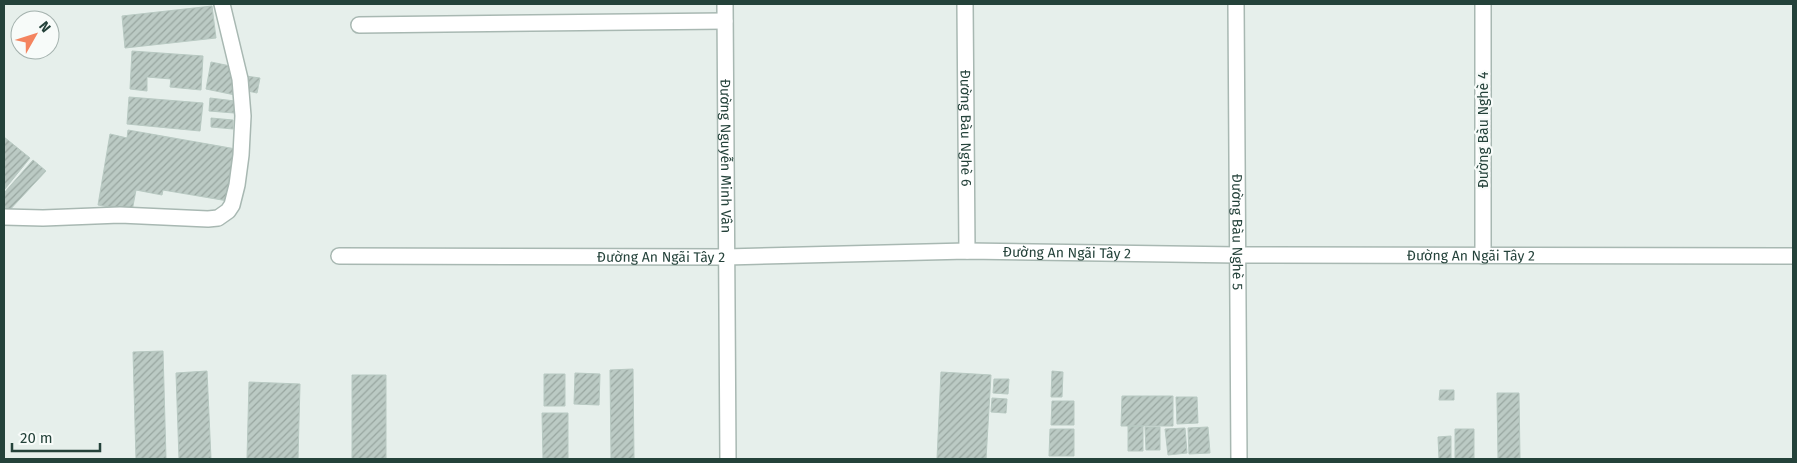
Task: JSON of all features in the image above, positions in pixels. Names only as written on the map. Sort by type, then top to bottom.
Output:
[{"type":"street","points":[[4,217],[43,218],[120,215],[208,219],[218,218],[228,211],[237,185],[244,116],[240,79],[222,4]]},
{"type":"street","name":"Đường Nguyễn Minh Vân","points":[[725,4],[728,459]]},
{"type":"street","name":"Đường Bàu Nghè 6","points":[[965,4],[967,251]]},
{"type":"street","name":"Đường Bàu Nghè 5","points":[[1236,4],[1239,459]]},
{"type":"street","name":"Đường Bàu Nghè 4","points":[[1483,256],[1484,4]]},
{"type":"street","points":[[359,25],[725,21]]},
{"type":"street","name":"Đường An Ngãi Tây 2","points":[[338,256],[726,257],[967,251],[1238,255],[1793,256]]},
{"type":"building","points":[[212,6],[216,38],[125,48],[122,16]]},
{"type":"building","points":[[132,51],[203,56],[201,90],[170,87],[171,79],[147,77],[147,91],[130,89]]},
{"type":"building","points":[[211,62],[240,68],[235,95],[206,89]]},
{"type":"building","points":[[246,76],[260,78],[257,93],[243,90]]},
{"type":"building","points":[[129,97],[203,103],[200,131],[127,124]]},
{"type":"building","points":[[210,98],[235,101],[234,113],[209,111]]},
{"type":"building","points":[[211,118],[233,120],[233,129],[211,127]]},
{"type":"building","points":[[128,130],[236,149],[228,201],[163,190],[162,195],[136,190],[132,211],[98,205],[110,134],[127,138]]},
{"type":"building","points":[[4,137],[30,158],[4,190]]},
{"type":"building","points":[[33,160],[46,171],[6,214],[4,212],[4,193]]},
{"type":"building","points":[[163,351],[166,459],[136,459],[133,352]]},
{"type":"building","points":[[633,369],[634,459],[611,459],[610,370]]},
{"type":"building","points":[[207,371],[211,459],[179,459],[176,373]]},
{"type":"building","points":[[1052,371],[1063,372],[1062,397],[1051,397]]},
{"type":"building","points":[[941,372],[991,375],[986,459],[937,459]]},
{"type":"building","points":[[575,373],[600,374],[599,405],[574,404]]},
{"type":"building","points":[[544,374],[565,374],[565,406],[544,406]]},
{"type":"building","points":[[352,375],[386,375],[386,459],[352,459]]},
{"type":"building","points":[[994,379],[1009,379],[1008,394],[993,393]]},
{"type":"building","points":[[249,382],[300,384],[298,459],[247,459]]},
{"type":"building","points":[[1440,390],[1454,390],[1454,400],[1439,400]]},
{"type":"building","points":[[1497,393],[1519,393],[1520,459],[1498,459]]},
{"type":"building","points":[[1122,396],[1173,396],[1173,426],[1121,426]]},
{"type":"building","points":[[1176,397],[1197,397],[1198,423],[1177,424]]},
{"type":"building","points":[[992,398],[1007,399],[1006,413],[991,412]]},
{"type":"building","points":[[1052,401],[1074,401],[1074,425],[1051,425]]},
{"type":"building","points":[[542,413],[568,413],[568,459],[543,459]]},
{"type":"building","points":[[1128,426],[1143,426],[1143,451],[1128,451]]},
{"type":"building","points":[[1145,427],[1160,427],[1160,450],[1146,450]]},
{"type":"building","points":[[1208,427],[1210,453],[1189,454],[1188,428]]},
{"type":"building","points":[[1185,428],[1187,453],[1168,455],[1165,429]]},
{"type":"building","points":[[1050,429],[1074,429],[1074,456],[1049,456]]},
{"type":"building","points":[[1455,429],[1474,429],[1474,459],[1455,459]]},
{"type":"building","points":[[1451,436],[1451,459],[1439,459],[1438,437]]}]
